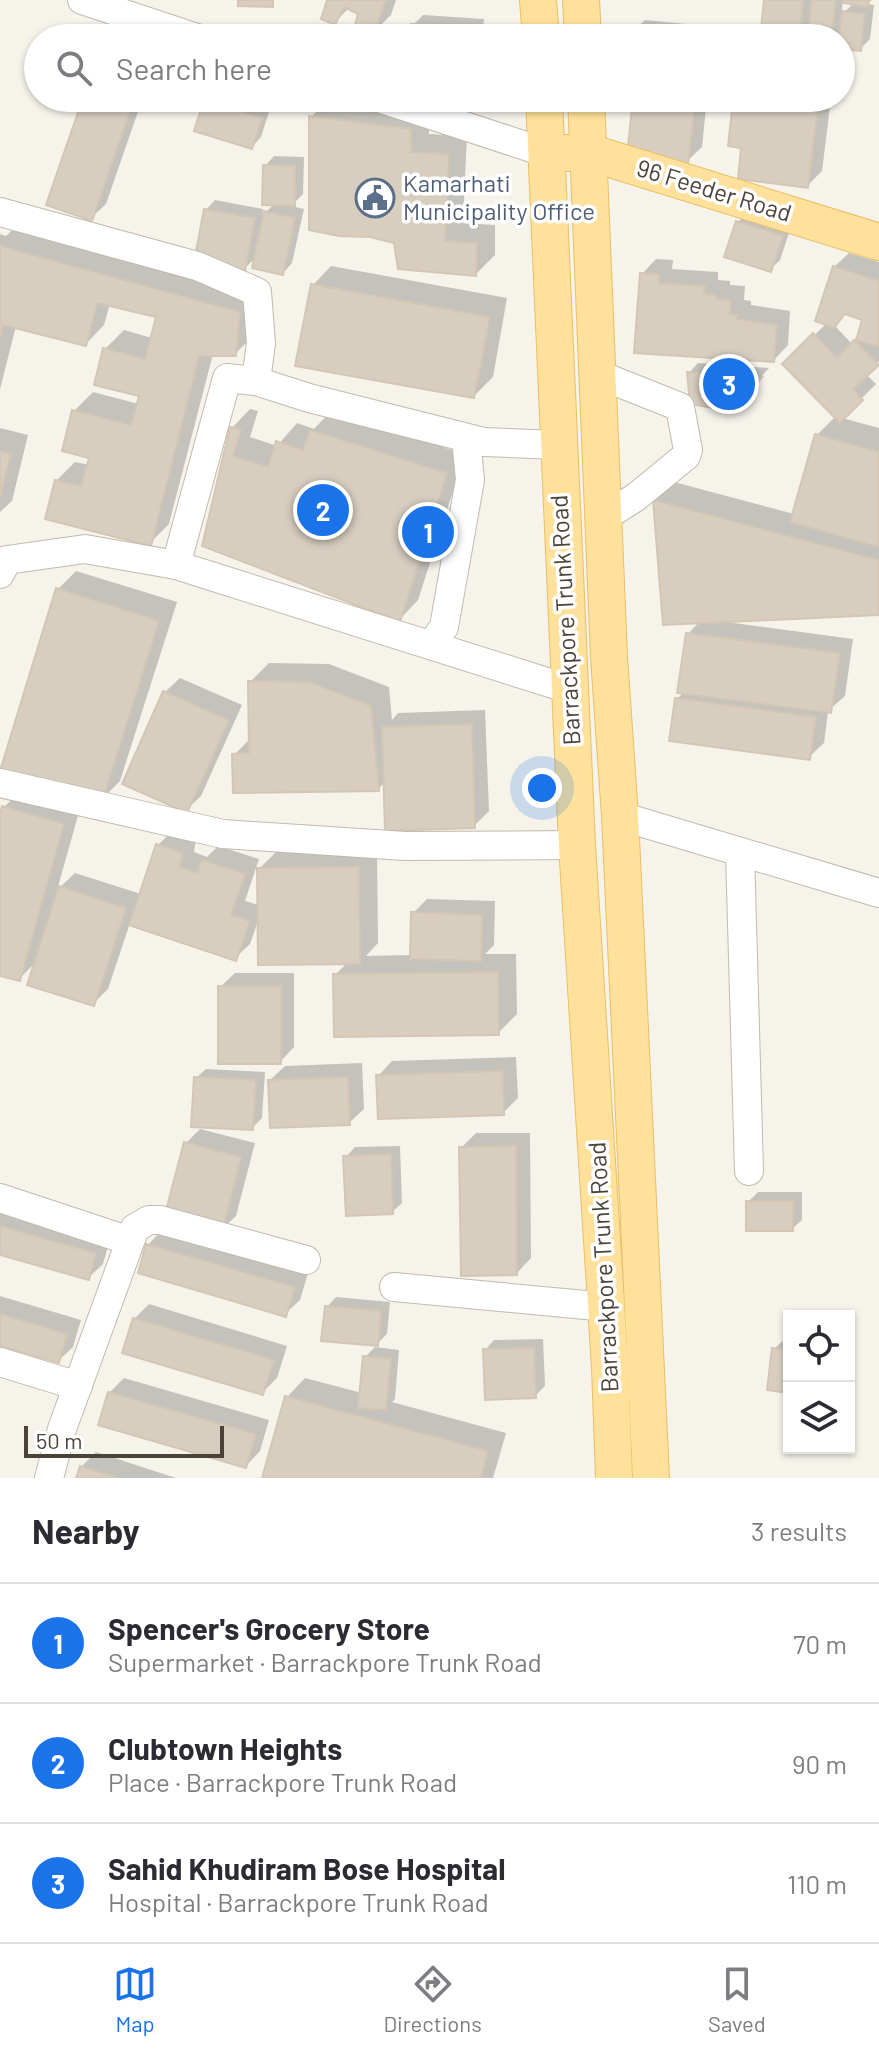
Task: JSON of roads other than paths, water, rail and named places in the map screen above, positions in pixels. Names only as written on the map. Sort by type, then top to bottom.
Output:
[{"type":"main road","points":[[538,0],[540,24]]},
{"type":"main road","points":[[581,0],[582,24]]},
{"type":"main road","name":"Barrackpore Trunk Road","points":[[545,112],[569,689],[607,1307],[614,1478]]},
{"type":"main road","name":"Barrackpore Trunk Road","points":[[587,112],[609,657],[620,816],[651,1478]]},
{"type":"main road","name":"96 Feeder Road","points":[[547,153],[588,152],[879,242]]},
{"type":"street","points":[[82,0],[155,24]]},
{"type":"street","points":[[422,112],[547,153]]},
{"type":"street","points":[[0,212],[197,266],[257,292],[261,343],[256,381]]},
{"type":"street","points":[[597,374],[680,407],[688,450],[686,456],[646,489],[603,518]]},
{"type":"street","points":[[176,565],[227,378],[256,381],[309,398],[484,442],[557,445]]},
{"type":"street","points":[[431,645],[444,627],[470,480],[466,438]]},
{"type":"street","points":[[2,564],[85,549],[176,565],[569,689]]},
{"type":"street","points":[[0,783],[223,834],[405,846],[577,845]]},
{"type":"street","points":[[620,816],[879,893]]},
{"type":"street","points":[[740,852],[749,1171]]},
{"type":"street","points":[[0,1198],[130,1241]]},
{"type":"street","points":[[49,1478],[62,1429],[135,1228],[149,1220],[160,1220],[306,1260]]},
{"type":"street","points":[[394,1287],[607,1307]]},
{"type":"street","points":[[0,1362],[78,1386]]},
{"type":"place","name":"Kamarhati Municipality Office","points":[[375,198]]},
{"type":"place","name":"Sahid Khudiram Bose Hospital","points":[[729,384]]},
{"type":"place","name":"Clubtown Heights","points":[[323,510]]},
{"type":"place","name":"Spencer's Grocery Store","points":[[428,532]]}]
